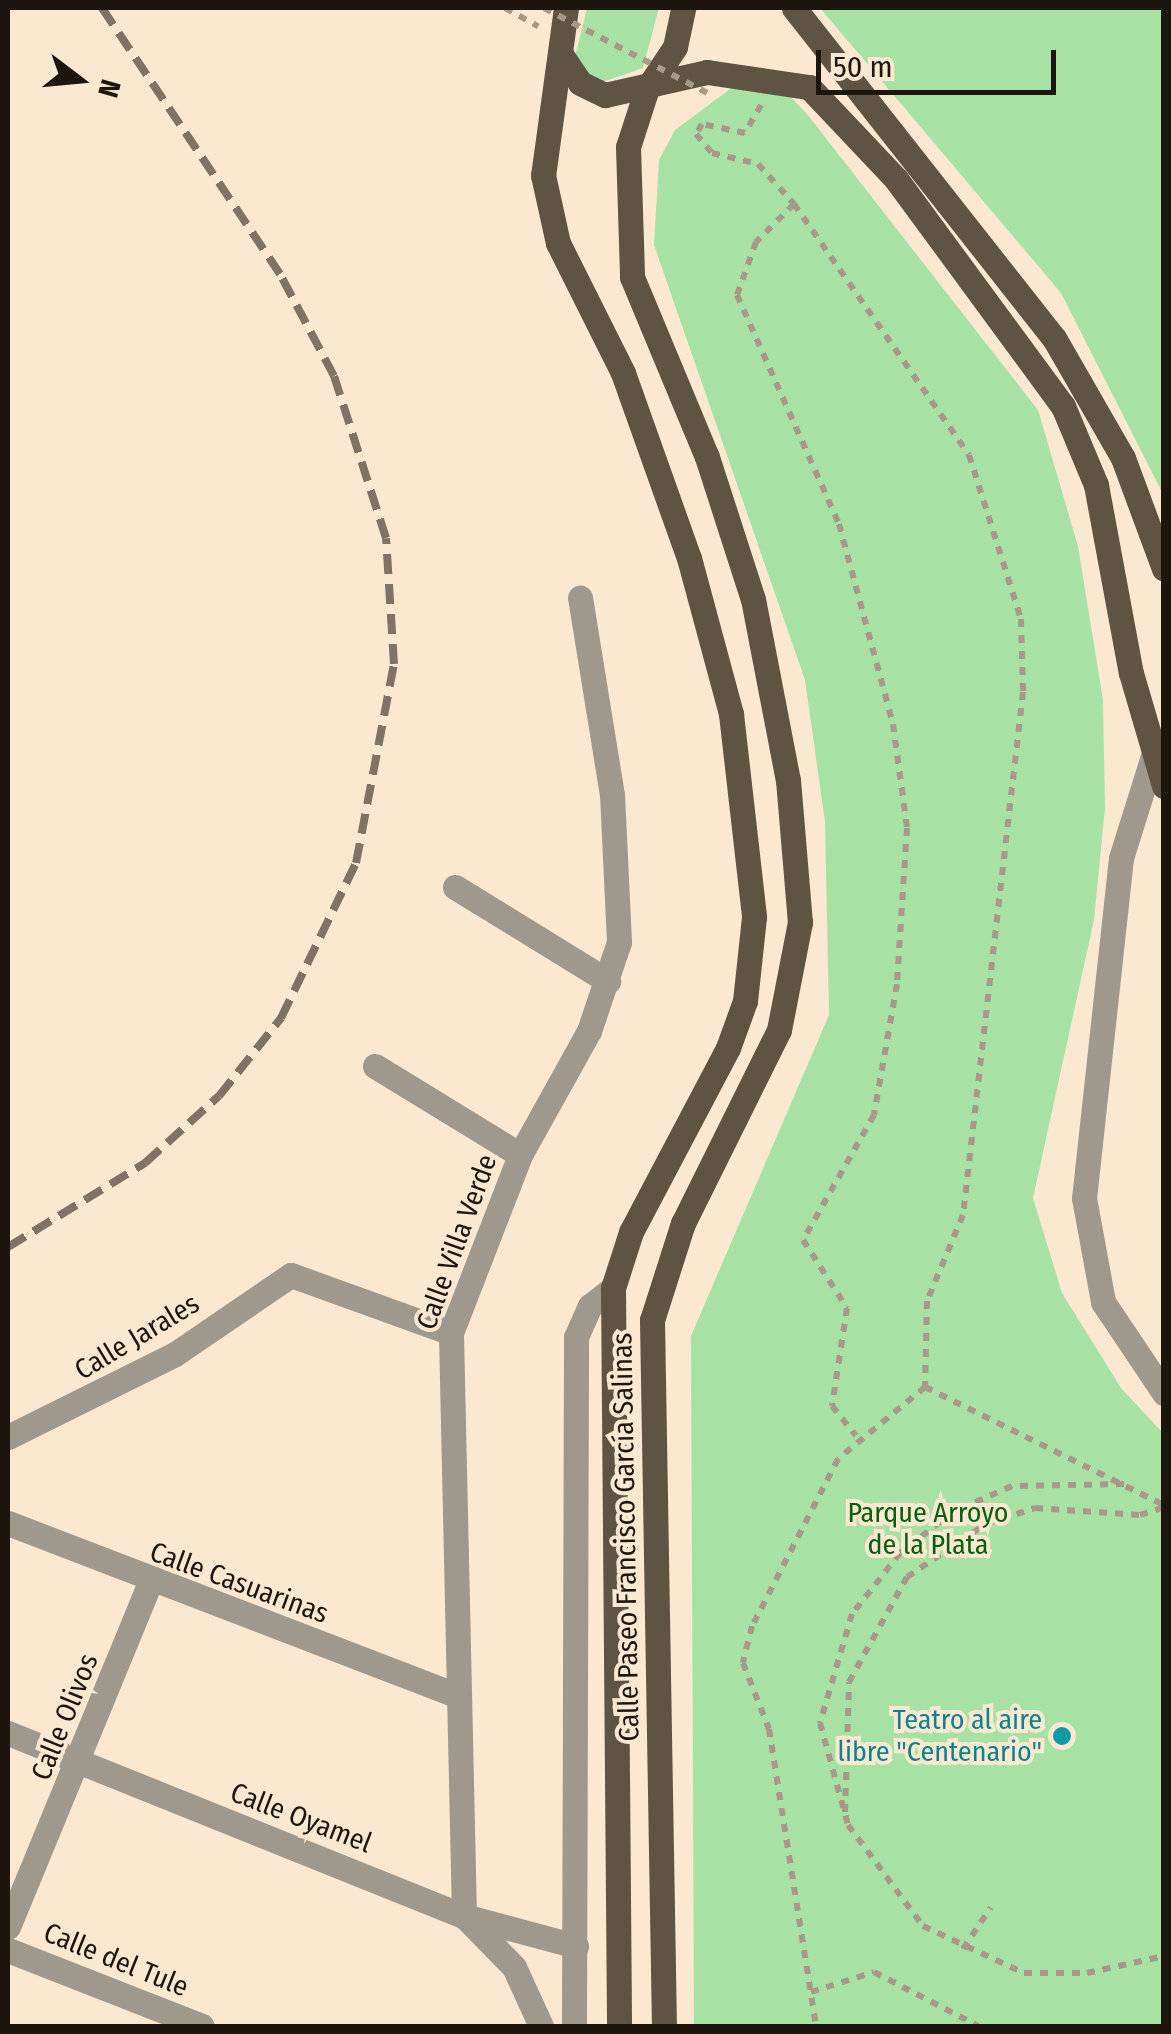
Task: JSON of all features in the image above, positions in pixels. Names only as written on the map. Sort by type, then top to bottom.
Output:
[{"type":"main road","name":"Calle Paseo Francisco García Salinas","points":[[566,8],[542,175],[568,267],[623,373],[689,558],[730,714],[751,865],[745,1001],[613,1288],[620,2026]]},
{"type":"main road","name":"Calle Paseo Francisco García Salinas","points":[[664,2026],[652,1320],[683,1223],[779,1030],[800,922],[788,780],[752,599],[707,458],[632,277],[628,147],[649,84],[675,47],[683,8]]},
{"type":"main road","points":[[783,8],[801,17],[1054,338],[1123,458],[1164,569]]},
{"type":"main road","points":[[562,56],[580,84],[605,95],[649,84],[737,72],[809,86],[896,179],[1027,349],[1096,484],[1153,756],[1164,786]]},
{"type":"street","name":"Calle Villa Verde","points":[[464,1916],[452,1693],[450,1333],[520,1155],[608,981],[624,909],[580,598]]},
{"type":"street","points":[[1153,756],[1121,858],[1084,1198],[1103,1302],[1164,1393]]},
{"type":"street","points":[[455,887],[608,981]]},
{"type":"street","points":[[376,1066],[520,1155]]},
{"type":"street","name":"Calle Jarales","points":[[8,1437],[159,1363],[291,1274],[450,1333]]},
{"type":"street","points":[[574,2026],[576,1337],[590,1306],[613,1288]]},
{"type":"street","name":"Calle Casuarinas","points":[[8,1523],[150,1583],[452,1693]]},
{"type":"street","name":"Calle Olivos","points":[[8,1926],[80,1764],[150,1583]]},
{"type":"street","name":"Calle Oyamel","points":[[8,1733],[464,1916],[576,1946]]},
{"type":"street","points":[[464,1916],[514,1967],[542,2026]]},
{"type":"street","name":"Calle del Tule","points":[[8,1950],[202,2026]]},
{"type":"path","points":[[544,8],[720,99]]},
{"type":"path","points":[[754,92],[762,112],[746,133],[702,124],[696,134],[712,153],[758,164],[794,204],[969,455],[1021,619],[1021,710],[963,1214],[927,1302],[926,1388]]},
{"type":"path","points":[[794,204],[756,242],[737,294],[839,524],[894,724],[907,828],[896,984],[874,1115],[803,1240],[847,1308],[832,1406],[856,1436]]},
{"type":"path","points":[[816,2026],[769,1729],[743,1663],[788,1551],[856,1436],[926,1388]]},
{"type":"path","points":[[926,1388],[1164,1506]]},
{"type":"path","points":[[1124,1484],[1012,1486],[953,1512],[900,1552],[852,1614],[832,1662],[820,1723],[846,1818],[923,1926],[963,1950],[1024,1973],[1086,1972],[1164,1956]]},
{"type":"path","points":[[846,1818],[849,1682],[907,1577],[986,1524],[1036,1508],[1140,1514],[1164,1506]]},
{"type":"path","points":[[963,1950],[991,1907]]},
{"type":"path","points":[[811,1992],[874,1972],[978,2026]]},
{"type":"green space","points":[[587,8],[659,8],[643,68],[597,84],[574,61]]},
{"type":"green space","points":[[820,8],[1163,8],[1163,494],[1061,293]]},
{"type":"green space","name":"Parque Arroyo de la Plata","points":[[737,84],[788,94],[807,114],[1038,410],[1078,546],[1103,700],[1105,808],[1094,920],[1033,1198],[1062,1293],[1121,1388],[1163,1433],[1163,2026],[694,2026],[691,1336],[829,1015],[825,822],[805,680],[654,245],[659,160],[675,130]]},
{"type":"railway","points":[[8,1247],[145,1163],[219,1096],[281,1018],[356,863],[394,664],[386,538],[334,376],[280,274],[102,8]]},
{"type":"place","name":"Teatro al aire libre \"Centenario\"","points":[[1062,1736]]}]
